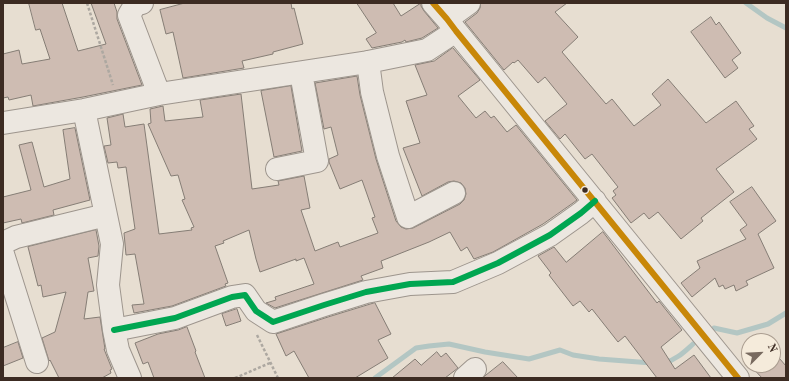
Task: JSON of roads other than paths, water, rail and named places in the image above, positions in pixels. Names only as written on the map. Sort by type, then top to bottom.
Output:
[{"type":"street","points":[[142,3],[135,5],[129,15],[158,94]]},
{"type":"street","points":[[433,3],[738,378]]},
{"type":"street","points":[[3,123],[84,110],[158,94],[301,73],[368,62],[427,50],[452,25],[469,3]]},
{"type":"street","points":[[368,62],[372,92],[388,156],[408,217],[454,194]]},
{"type":"street","points":[[277,169],[317,161],[301,73]]},
{"type":"street","points":[[84,110],[112,244],[108,285],[114,330],[118,350],[130,378]]},
{"type":"street","points":[[114,330],[175,318],[232,298],[245,295],[256,311],[273,322],[366,292],[410,284],[453,282],[498,263],[550,235],[595,201]]},
{"type":"street","points":[[3,243],[16,237],[106,215]]},
{"type":"street","points":[[3,254],[37,362]]},
{"type":"waterway","points":[[746,3],[767,18],[786,28]]},
{"type":"waterway","points":[[714,328],[737,333],[768,324],[786,313]]},
{"type":"waterway","points":[[375,378],[416,348],[449,344],[485,352],[529,359],[560,350],[573,355],[599,359],[652,363]]},
{"type":"waterway","points":[[664,363],[676,358],[693,344]]}]
